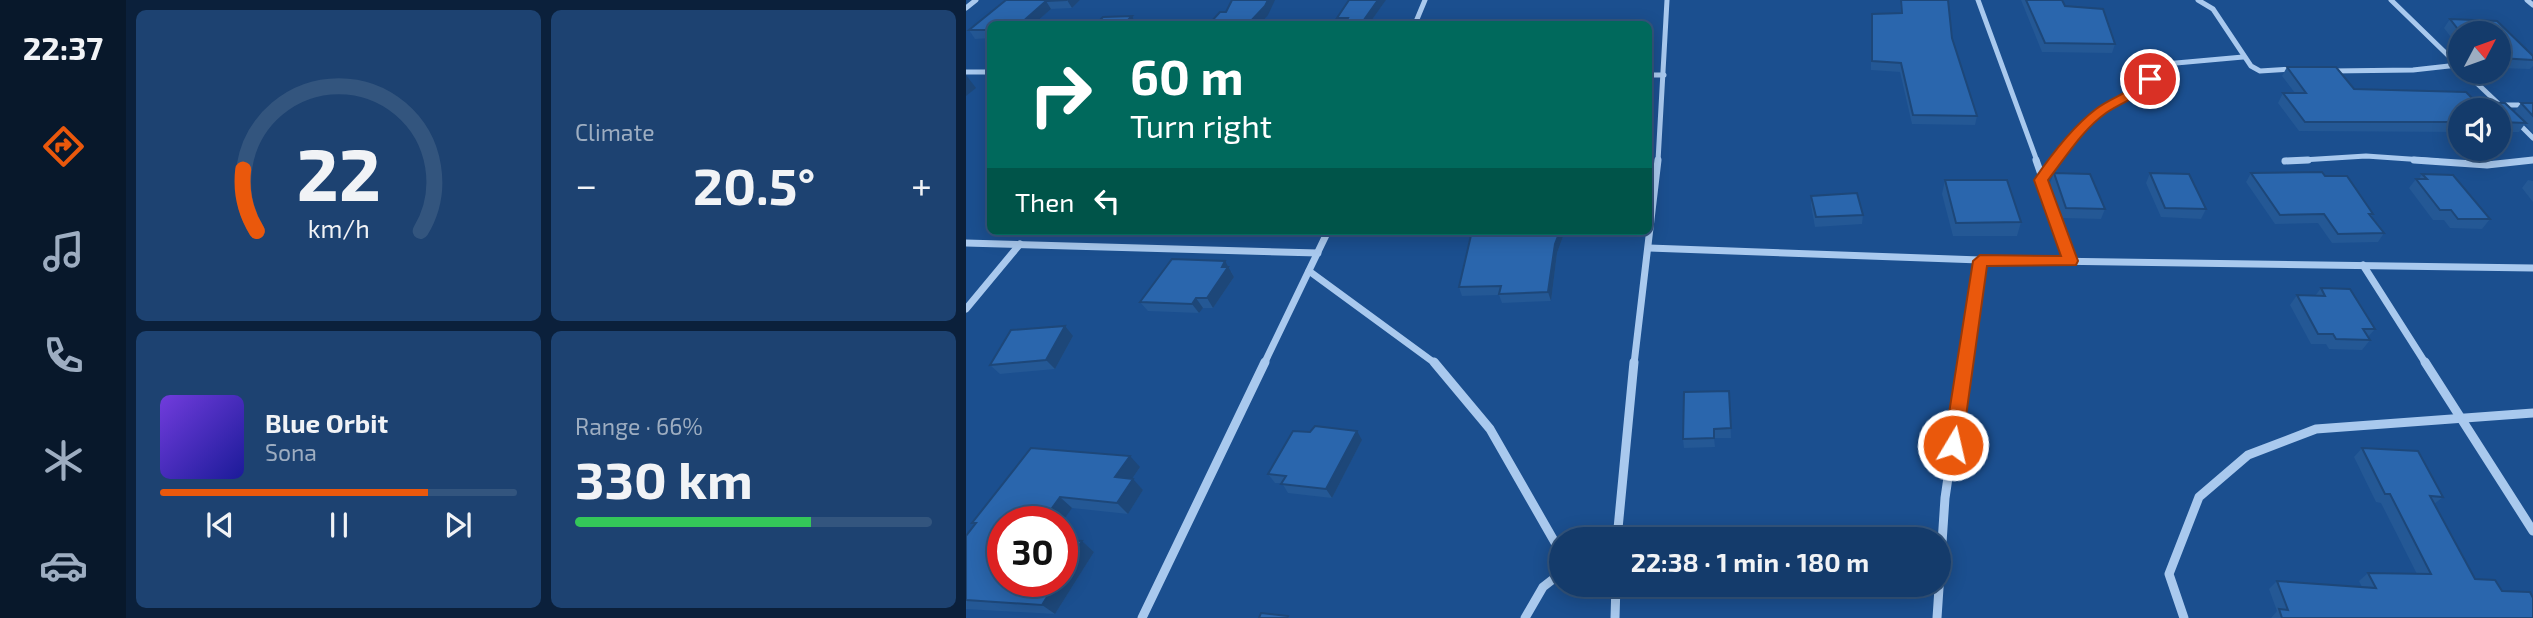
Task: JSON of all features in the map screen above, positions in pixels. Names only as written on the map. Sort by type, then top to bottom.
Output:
[{"type":"street","points":[[966,8],[976,0]]},
{"type":"street","points":[[1416,21],[1425,0]]},
{"type":"street","points":[[1652,213],[1664,75],[1667,0]]},
{"type":"street","points":[[1978,0],[2004,59],[2041,180],[2071,261]]},
{"type":"street","points":[[2198,0],[2213,9],[2250,66],[2260,71],[2297,69]]},
{"type":"street","points":[[2391,0],[2448,56]]},
{"type":"street","points":[[2527,0],[2533,5]]},
{"type":"street","points":[[2041,180],[2084,125],[2102,110],[2145,85],[2165,64],[2243,57]]},
{"type":"street","points":[[2319,69],[2448,68]]},
{"type":"street","points":[[966,72],[987,72]]},
{"type":"street","points":[[1652,75],[1664,75]]},
{"type":"street","points":[[2478,84],[2503,107],[2533,105]]},
{"type":"street","points":[[2514,119],[2533,138]]},
{"type":"street","points":[[2285,161],[2366,156],[2487,165],[2533,160]]},
{"type":"street","points":[[1142,618],[1326,235]]},
{"type":"street","points":[[1616,527],[1618,490],[1650,235]]},
{"type":"street","points":[[966,243],[1318,253]]},
{"type":"street","points":[[966,309],[1020,244]]},
{"type":"street","points":[[1649,248],[1825,252],[1980,261],[2533,268]]},
{"type":"street","points":[[1937,618],[1945,498],[1980,261]]},
{"type":"street","points":[[2363,265],[2533,531]]},
{"type":"street","points":[[1309,271],[1430,358],[1490,429],[1549,532]]},
{"type":"street","points":[[2184,618],[2169,574],[2199,497],[2248,455],[2316,429],[2458,416],[2533,413]]},
{"type":"street","points":[[1525,618],[1543,587],[1549,582]]},
{"type":"street","points":[[1615,618],[1616,597]]},
{"type":"building","points":[[1006,0],[1067,0],[1046,1],[1023,21],[987,21],[987,30],[969,30]]},
{"type":"building","points":[[1232,0],[1268,0],[1251,21],[1212,21],[1220,12],[1226,12]]},
{"type":"building","points":[[1349,0],[1378,0],[1363,21],[1337,18]]},
{"type":"building","points":[[1901,0],[1948,0],[1952,38],[1977,116],[1913,115],[1901,63],[1872,61],[1872,14],[1902,13]]},
{"type":"building","points":[[2026,0],[2062,0],[2065,6],[2103,9],[2115,44],[2045,43]]},
{"type":"building","points":[[1132,16],[1127,21],[1099,21],[1103,17]]},
{"type":"building","points":[[2450,19],[2497,21],[2452,21]]},
{"type":"building","points":[[2511,35],[2533,56],[2533,60],[2511,59]]},
{"type":"building","points":[[2287,67],[2336,67],[2354,89],[2466,92],[2472,98],[2448,98],[2448,122],[2305,122],[2283,93],[2306,93]]},
{"type":"building","points":[[2521,103],[2533,103],[2533,116]]},
{"type":"building","points":[[2511,109],[2526,123],[2511,122]]},
{"type":"building","points":[[2322,172],[2325,176],[2347,176],[2373,214],[2369,214],[2384,233],[2338,234],[2324,214],[2280,215],[2251,173]]},
{"type":"building","points":[[2054,173],[2090,174],[2105,209],[2066,208]]},
{"type":"building","points":[[2150,173],[2189,174],[2206,209],[2165,208]]},
{"type":"building","points":[[2422,174],[2453,175],[2490,219],[2458,219],[2451,210],[2440,210],[2416,179],[2427,179]]},
{"type":"building","points":[[1945,180],[2007,180],[2021,222],[1956,223]]},
{"type":"building","points":[[1857,193],[1863,215],[1816,217],[1811,196]]},
{"type":"building","points":[[1471,235],[1558,235],[1548,292],[1499,294],[1501,286],[1459,287]]},
{"type":"building","points":[[1172,259],[1225,261],[1222,267],[1228,267],[1207,298],[1196,298],[1192,304],[1140,302]]},
{"type":"building","points":[[2321,288],[2350,289],[2375,329],[2363,329],[2370,340],[2336,339],[2333,334],[2318,334],[2297,295],[2325,296]]},
{"type":"building","points":[[1065,326],[1046,360],[990,365],[1011,330]]},
{"type":"building","points":[[1729,391],[1731,428],[1714,429],[1714,438],[1683,439],[1684,392]]},
{"type":"building","points":[[1315,426],[1357,431],[1326,489],[1281,484],[1286,476],[1268,474],[1293,431],[1310,432]]},
{"type":"building","points":[[1031,448],[1130,456],[1115,477],[1133,479],[1117,503],[1060,497],[1054,506],[987,506],[987,597],[1047,597],[1042,605],[966,600],[966,536],[976,523],[972,523]]},
{"type":"building","points":[[2362,448],[2418,451],[2443,497],[2430,496],[2475,579],[2495,580],[2502,591],[2530,592],[2533,598],[2533,618],[2282,618],[2279,609],[2288,610],[2277,581],[2376,588],[2368,573],[2431,574],[2390,494],[2385,494]]},
{"type":"building","points":[[1261,613],[1288,616],[1259,618]]},
{"type":"route","points":[[1953,445],[1980,261],[2071,261],[2041,180],[2084,125],[2150,79]]}]
